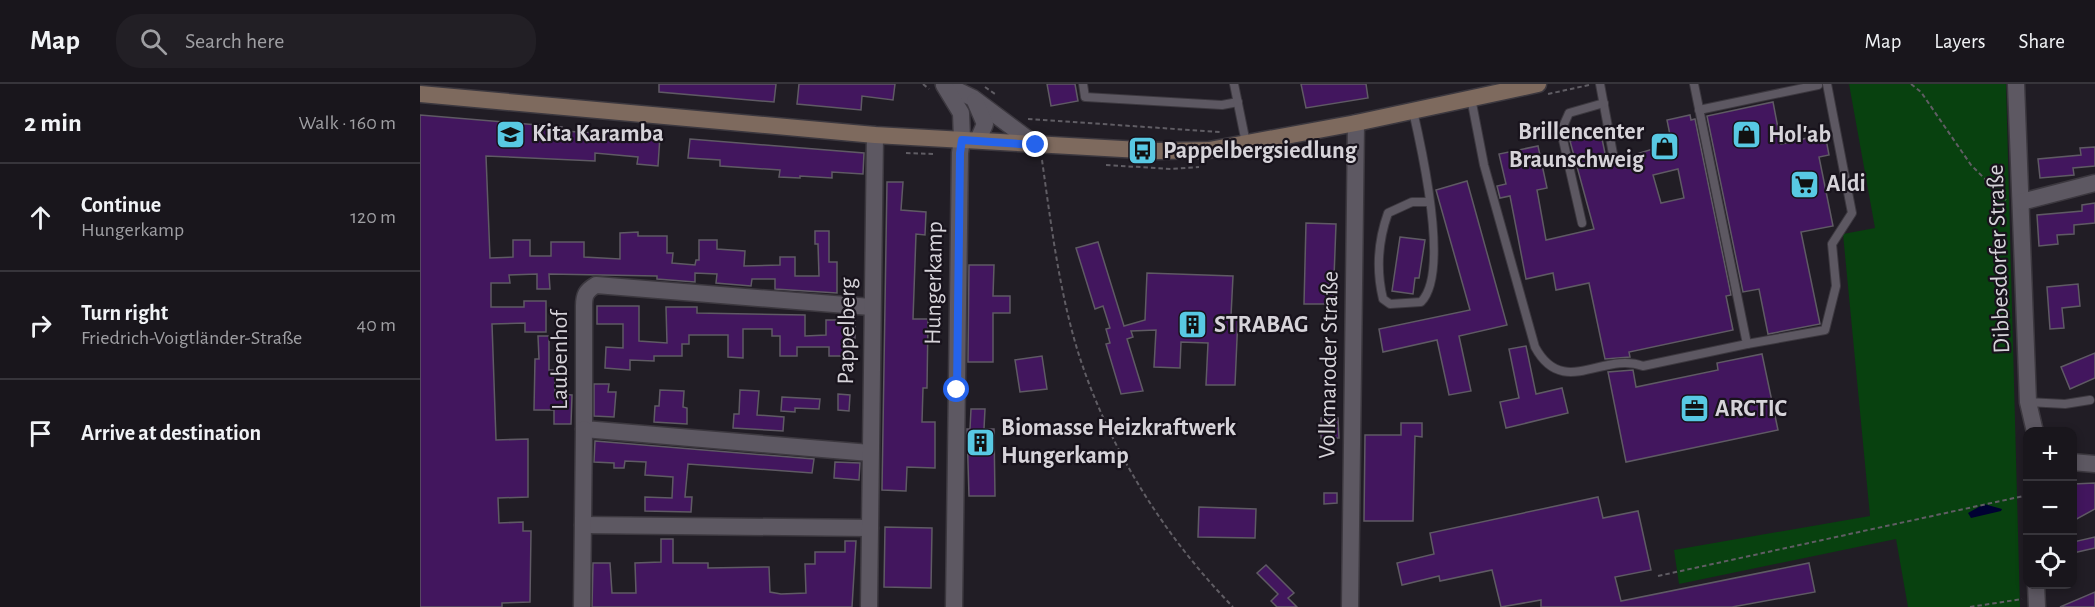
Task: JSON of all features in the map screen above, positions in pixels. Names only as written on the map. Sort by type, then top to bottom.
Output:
[{"type":"main road","points":[[420,93],[875,135],[970,140],[1039,152],[1209,150],[1244,137],[1356,123],[1530,85]]},
{"type":"street","points":[[944,84],[961,113],[970,140],[985,124],[975,91]]},
{"type":"street","points":[[944,84],[975,91],[1039,152]]},
{"type":"street","name":"Dibbesdorfer Straße","points":[[2016,84],[2028,402],[2034,427]]},
{"type":"street","name":"Volkmaroder Straße","points":[[1350,607],[1356,123]]},
{"type":"street","name":"Pappelberg","points":[[869,607],[871,307],[875,135]]},
{"type":"street","name":"Hungerkamp","points":[[954,607],[960,153],[970,140]]},
{"type":"street","points":[[2021,202],[2095,183]]},
{"type":"street","name":"Laubenhof","points":[[870,453],[584,429],[584,296],[596,285],[871,307]]},
{"type":"street","points":[[582,607],[584,429]]},
{"type":"street","points":[[2077,462],[2095,464]]},
{"type":"street","points":[[583,525],[870,528]]},
{"type":"lane","points":[[1083,84],[1085,97],[1222,105],[1238,102]]},
{"type":"lane","points":[[1234,84],[1244,137]]},
{"type":"lane","points":[[1600,84],[1613,154]]},
{"type":"lane","points":[[1694,84],[1747,344]]},
{"type":"lane","points":[[1471,98],[1484,165],[1535,347],[1542,360],[1562,373],[1630,361],[1643,366],[1825,330],[1836,286],[1832,244],[1852,213],[1822,84],[1699,110]]},
{"type":"lane","points":[[1582,223],[1561,131],[1569,113],[1604,103]]},
{"type":"lane","points":[[1413,111],[1429,202],[1434,269],[1429,294],[1421,302],[1390,303],[1383,299],[1379,249],[1388,213],[1412,202],[1429,202]]},
{"type":"lane","points":[[2028,402],[2065,404],[2090,400]]},
{"type":"path","points":[[989,84],[990,89],[996,95]]},
{"type":"path","points":[[1911,84],[1921,92],[1971,165],[2009,203],[2021,202]]},
{"type":"path","points":[[975,91],[990,89]]},
{"type":"path","points":[[1021,116],[1047,122],[1244,137]]},
{"type":"path","points":[[1161,129],[1161,135]]},
{"type":"path","points":[[1039,152],[1063,288],[1078,353],[1088,380],[1132,474],[1156,513],[1184,553],[1233,607]]},
{"type":"path","points":[[1658,576],[2023,496]]},
{"type":"path","points":[[1970,607],[2037,596]]},
{"type":"green space","points":[[1849,84],[2006,84],[2020,607],[1908,607],[1896,539],[1679,584],[1674,550],[1870,516],[1843,234],[1875,228]]},
{"type":"shaded area","points":[[1984,504],[2002,509],[1971,518],[1968,513]]},
{"type":"building","points":[[659,84],[776,84],[774,102],[659,92]]},
{"type":"building","points":[[799,84],[895,84],[893,100],[862,96],[861,110],[797,104]]},
{"type":"building","points":[[1047,84],[1075,84],[1078,101],[1051,106]]},
{"type":"building","points":[[1301,84],[1366,84],[1368,98],[1306,108]]},
{"type":"building","points":[[1773,102],[1781,144],[1825,134],[1829,155],[1819,157],[1833,226],[1801,232],[1820,324],[1768,334],[1759,289],[1743,292],[1707,116]]},
{"type":"building","points":[[420,115],[562,127],[561,131],[660,136],[658,166],[637,164],[638,157],[595,153],[595,161],[486,156],[490,258],[513,257],[513,240],[530,240],[530,256],[551,256],[551,242],[584,242],[584,257],[620,259],[620,233],[638,232],[638,236],[667,236],[667,253],[673,253],[672,263],[695,265],[696,260],[699,260],[699,240],[717,240],[717,249],[745,251],[744,266],[780,265],[780,257],[795,257],[795,276],[819,276],[818,244],[815,244],[815,231],[829,231],[829,262],[837,262],[837,293],[775,289],[775,279],[752,279],[751,286],[716,283],[717,274],[695,273],[695,282],[657,279],[657,276],[549,274],[550,289],[537,289],[537,274],[509,275],[510,283],[491,283],[491,307],[524,307],[524,301],[546,301],[546,332],[525,332],[525,323],[492,324],[496,440],[528,439],[528,497],[498,498],[499,523],[523,522],[523,531],[531,531],[530,602],[502,603],[502,607],[420,607]]},
{"type":"building","points":[[1690,115],[1691,120],[1695,119],[1731,295],[1726,296],[1733,330],[1629,352],[1630,357],[1605,359],[1589,283],[1556,290],[1553,273],[1526,279],[1510,196],[1500,198],[1497,186],[1506,184],[1499,154],[1538,146],[1547,188],[1537,190],[1546,240],[1594,229],[1570,141],[1601,134],[1607,163],[1653,149],[1652,144],[1671,140],[1667,120]],"holes":[[[1678,169],[1684,198],[1661,203],[1653,175]]]},
{"type":"building","points":[[690,139],[864,153],[863,174],[832,172],[832,178],[779,177],[780,170],[720,166],[720,160],[688,158]]},
{"type":"building","points":[[2095,147],[2095,166],[2073,168],[2074,175],[2040,178],[2038,159],[2081,155],[2080,148]]},
{"type":"building","points":[[1467,181],[1507,325],[1459,336],[1471,391],[1449,395],[1437,340],[1383,352],[1379,329],[1470,310],[1436,190]]},
{"type":"building","points":[[887,182],[903,182],[901,210],[926,212],[925,235],[916,234],[913,319],[928,319],[927,388],[923,388],[922,422],[935,422],[935,468],[907,467],[906,491],[882,490]]},
{"type":"building","points":[[2095,203],[2095,223],[2074,225],[2074,234],[2057,235],[2058,244],[2039,246],[2037,215],[2082,211],[2082,205]]},
{"type":"building","points":[[1306,223],[1336,224],[1333,304],[1304,304]]},
{"type":"building","points":[[1400,237],[1425,240],[1419,278],[1415,278],[1413,294],[1392,291]]},
{"type":"building","name":"STRABAG","points":[[1098,242],[1124,326],[1145,320],[1147,273],[1233,276],[1231,316],[1238,316],[1235,385],[1206,385],[1208,343],[1181,342],[1180,368],[1154,367],[1156,330],[1131,331],[1133,337],[1127,339],[1143,391],[1121,394],[1106,344],[1110,343],[1106,329],[1110,328],[1103,306],[1095,309],[1076,248]]},
{"type":"building","points":[[969,265],[994,265],[993,296],[1010,296],[1010,313],[993,313],[993,362],[968,362]]},
{"type":"building","points":[[2078,284],[2080,306],[2062,308],[2064,328],[2050,329],[2047,287]]},
{"type":"building","points":[[597,306],[639,306],[639,341],[667,343],[666,307],[697,307],[697,313],[805,315],[805,336],[826,335],[826,320],[855,320],[855,338],[848,338],[848,356],[829,356],[829,347],[797,347],[797,356],[780,356],[780,336],[772,336],[772,329],[743,329],[743,358],[728,357],[728,335],[689,335],[689,344],[682,344],[682,356],[654,356],[654,361],[630,360],[630,370],[605,368],[606,347],[623,348],[623,324],[597,324]]},
{"type":"building","points":[[538,336],[549,336],[549,370],[555,370],[555,394],[572,395],[571,424],[554,424],[554,410],[534,410],[535,359],[539,359]]},
{"type":"building","points":[[1526,346],[1536,394],[1562,388],[1568,413],[1506,428],[1500,402],[1519,398],[1509,349]]},
{"type":"building","points":[[2095,353],[2095,378],[2070,389],[2061,367]]},
{"type":"building","name":"ARCTIC","points":[[1762,354],[1778,430],[1626,462],[1608,372],[1633,370],[1636,387],[1718,370],[1717,363]]},
{"type":"building","points":[[1042,356],[1047,389],[1020,392],[1015,360]]},
{"type":"building","points":[[594,384],[609,384],[608,392],[616,392],[614,417],[594,416]]},
{"type":"building","points":[[660,390],[684,391],[683,407],[687,408],[687,424],[654,422],[655,406],[659,406]]},
{"type":"building","points":[[740,390],[759,391],[757,415],[784,417],[783,431],[733,428],[734,414],[739,414]]},
{"type":"building","points":[[838,394],[850,395],[849,411],[838,410]]},
{"type":"building","points":[[782,397],[820,399],[819,409],[795,408],[795,412],[781,411]]},
{"type":"building","points":[[971,409],[985,409],[984,429],[994,429],[995,496],[969,496],[967,429],[970,429]]},
{"type":"building","points":[[1321,418],[1338,418],[1339,438],[1321,438]]},
{"type":"building","points":[[1401,423],[1422,423],[1422,437],[1415,436],[1413,521],[1364,521],[1365,435],[1401,435]]},
{"type":"building","points":[[595,441],[814,459],[812,473],[688,464],[685,497],[692,497],[691,512],[645,511],[645,497],[672,498],[673,477],[645,475],[646,462],[625,461],[624,468],[614,468],[614,463],[594,462]]},
{"type":"building","points":[[835,462],[860,463],[859,480],[834,478]]},
{"type":"building","points":[[2095,483],[2095,509],[2077,519],[2077,484]]},
{"type":"building","points":[[1324,493],[1337,493],[1337,503],[1324,504]]},
{"type":"building","points":[[1598,497],[1603,518],[1638,511],[1651,570],[1615,577],[1621,601],[1809,563],[1815,592],[1732,607],[1541,607],[1541,600],[1501,607],[1492,570],[1440,581],[1439,576],[1402,585],[1397,563],[1434,554],[1430,533]]},
{"type":"building","points":[[1199,507],[1256,509],[1255,538],[1198,537]]},
{"type":"building","points":[[885,527],[932,528],[931,588],[884,587]]},
{"type":"building","points":[[2095,537],[2095,548],[2077,552],[2077,541]]},
{"type":"building","points":[[661,539],[673,539],[673,563],[708,563],[708,568],[769,567],[770,592],[781,594],[806,593],[805,564],[815,564],[815,552],[845,552],[845,541],[856,541],[852,607],[592,607],[593,563],[610,563],[612,593],[636,593],[635,563],[661,562]]},
{"type":"building","points":[[1266,565],[1294,593],[1288,598],[1297,607],[1277,607],[1271,601],[1278,594],[1257,573]]},
{"type":"building","points":[[2095,592],[2095,607],[2060,607]]},
{"type":"place","name":"Kita Karamba","points":[[511,134]]},
{"type":"place","name":"Hol'ab","points":[[1747,135]]},
{"type":"place","name":"Brillencenter Braunschweig","points":[[1665,146]]},
{"type":"place","name":"Pappelbergsiedlung","points":[[1142,151]]},
{"type":"place","name":"Aldi","points":[[1805,184]]},
{"type":"place","name":"STRABAG","points":[[1193,325]]},
{"type":"place","name":"ARCTIC","points":[[1694,409]]},
{"type":"place","name":"Biomasse Heizkraftwerk Hungerkamp","points":[[980,442]]},
{"type":"route","points":[[957,390],[962,140],[1036,145]]}]
